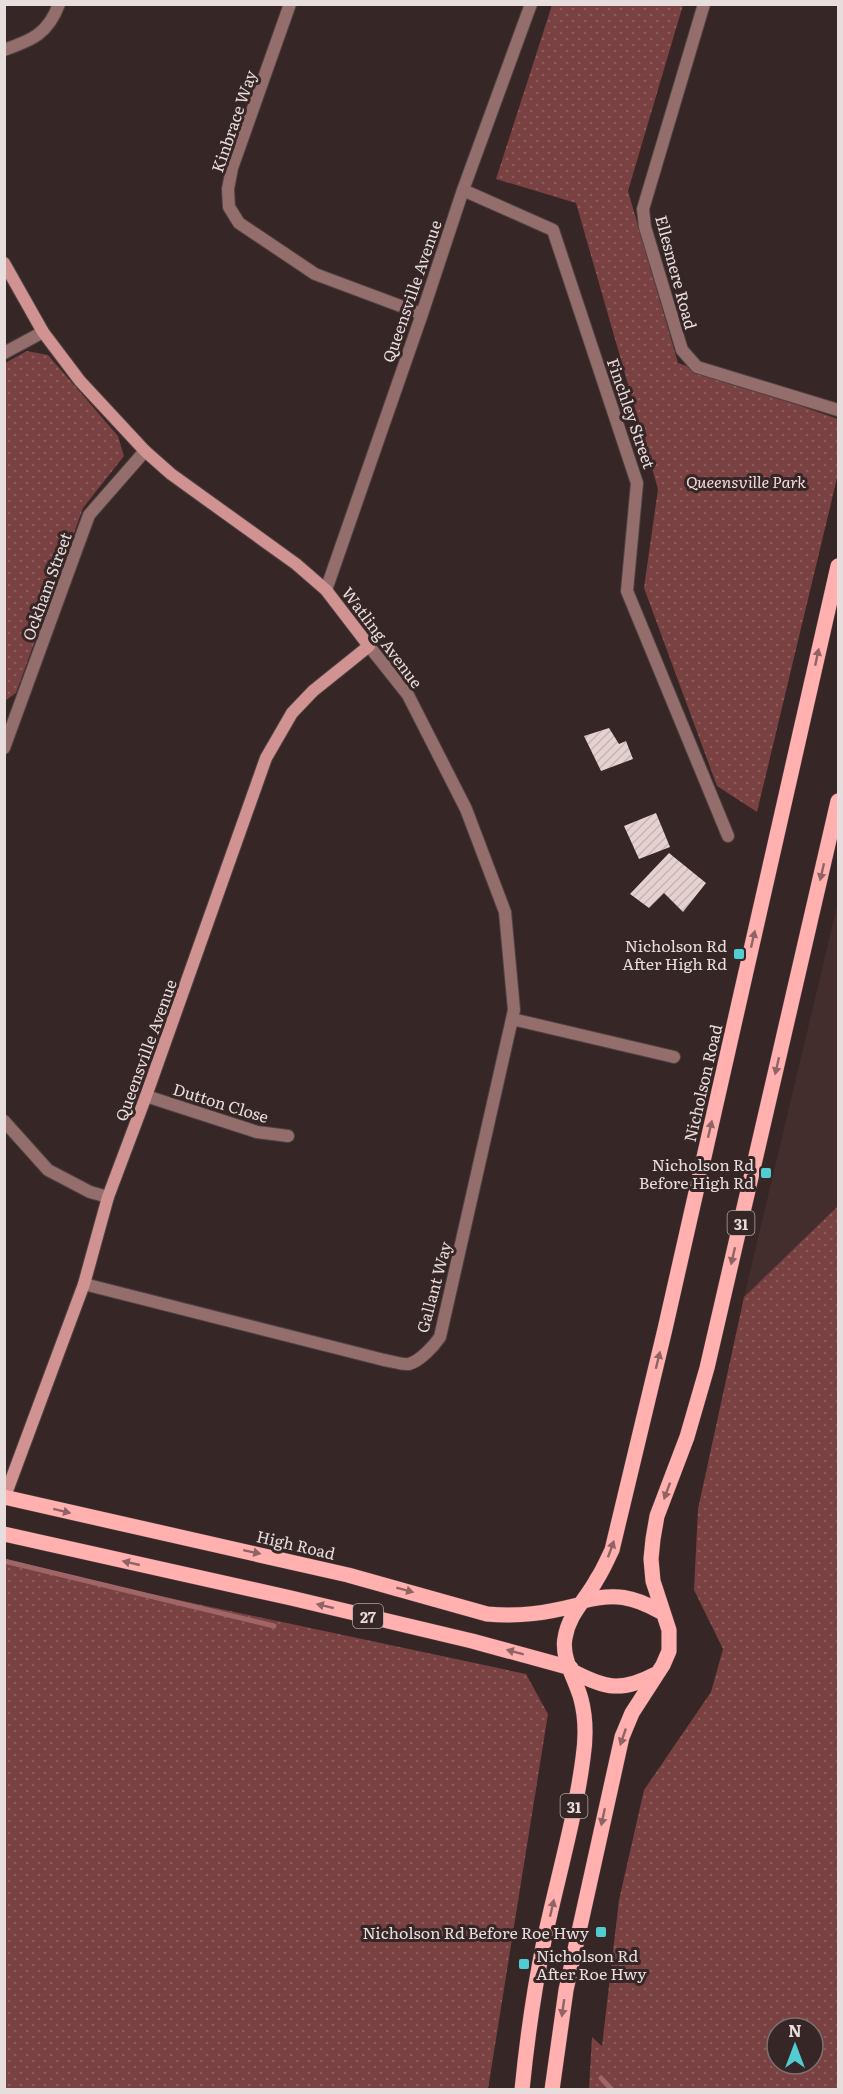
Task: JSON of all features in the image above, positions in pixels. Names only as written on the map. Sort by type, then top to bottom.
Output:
[{"type":"main road","name":"Nicholson Road","points":[[522,2090],[537,1978],[583,1758],[584,1715],[564,1641],[568,1624],[597,1579],[612,1550],[665,1329],[838,567]]},
{"type":"main road","points":[[823,630],[838,609]]},
{"type":"main road","name":"31","points":[[552,2090],[566,1990],[622,1737],[632,1713],[666,1658],[670,1642],[669,1630],[661,1612],[653,1581],[651,1559],[655,1528],[687,1437],[707,1368],[838,801]]},
{"type":"main road","name":"High Road","points":[[5,1497],[348,1575],[487,1614],[505,1616],[539,1614],[580,1603]]},
{"type":"main road","name":"27","points":[[4,1534],[472,1641],[571,1670]]},
{"type":"main road","points":[[580,1603],[615,1595],[643,1602],[661,1612]]},
{"type":"main road","points":[[571,1670],[609,1687],[628,1686],[658,1672]]},
{"type":"street","points":[[4,50],[28,42],[43,32],[54,19],[59,4]]},
{"type":"street","name":"Kinbrace Way","points":[[290,4],[232,168],[228,189],[230,207],[239,223],[315,274],[422,314]]},
{"type":"street","name":"Queensville Avenue","points":[[326,590],[463,190],[531,4]]},
{"type":"street","name":"Ellesmere Road","points":[[704,4],[643,209],[645,227],[682,350],[697,367],[838,410]]},
{"type":"street","name":"Finchley Street","points":[[463,190],[553,230],[638,483],[627,591],[728,836]]},
{"type":"street","name":"Watling Avenue","points":[[4,263],[43,332],[80,381],[145,451],[171,474],[296,564],[326,590],[408,695],[466,809],[505,912],[514,1010],[512,1019]]},
{"type":"street","points":[[4,353],[43,332]]},
{"type":"street","name":"Ockham Street","points":[[4,748],[9,724],[89,515],[145,451]]},
{"type":"street","name":"Queensville Avenue","points":[[5,1497],[84,1284],[108,1197],[266,758],[292,713],[313,691],[369,646]]},
{"type":"street","points":[[512,1019],[674,1057]]},
{"type":"street","name":"Gallant Way","points":[[84,1284],[384,1360],[408,1364],[416,1360],[435,1345],[440,1337],[512,1019]]},
{"type":"street","name":"Dutton Close","points":[[146,1096],[257,1132],[288,1136]]},
{"type":"street","points":[[4,1121],[48,1170],[90,1192],[108,1197]]},
{"type":"shaded area","points":[[838,902],[838,1206],[744,1297]]},
{"type":"green space","name":"Queensville Park","points":[[552,5],[683,5],[628,191],[678,363],[838,419],[838,474],[757,812],[717,786],[644,588],[658,489],[576,203],[496,179]]},
{"type":"green space","points":[[27,351],[48,355],[118,436],[124,456],[83,508],[16,693],[5,701],[5,363]]},
{"type":"green space","points":[[838,1206],[838,2089],[589,2089],[592,2037],[602,2046],[619,1900],[644,1790],[711,1692],[723,1649],[694,1590],[698,1509],[744,1297]]},
{"type":"green space","points":[[5,1563],[526,1674],[548,1714],[488,2089],[5,2089]]},
{"type":"building","points":[[609,728],[619,744],[626,741],[633,759],[601,771],[584,736]]},
{"type":"building","points":[[656,813],[670,847],[639,859],[624,826]]},
{"type":"building","points":[[669,853],[706,883],[683,912],[664,893],[649,908],[630,894]]},
{"type":"waterway","points":[[4,1561],[274,1626]]},
{"type":"waterway","points":[[601,2078],[612,2090]]},
{"type":"place","name":"Nicholson Rd After High Rd","points":[[739,954]]},
{"type":"place","name":"Nicholson Rd Before High Rd","points":[[766,1173]]},
{"type":"place","name":"Nicholson Rd Before Roe Hwy","points":[[601,1932]]},
{"type":"place","name":"Nicholson Rd After Roe Hwy","points":[[524,1964]]}]
